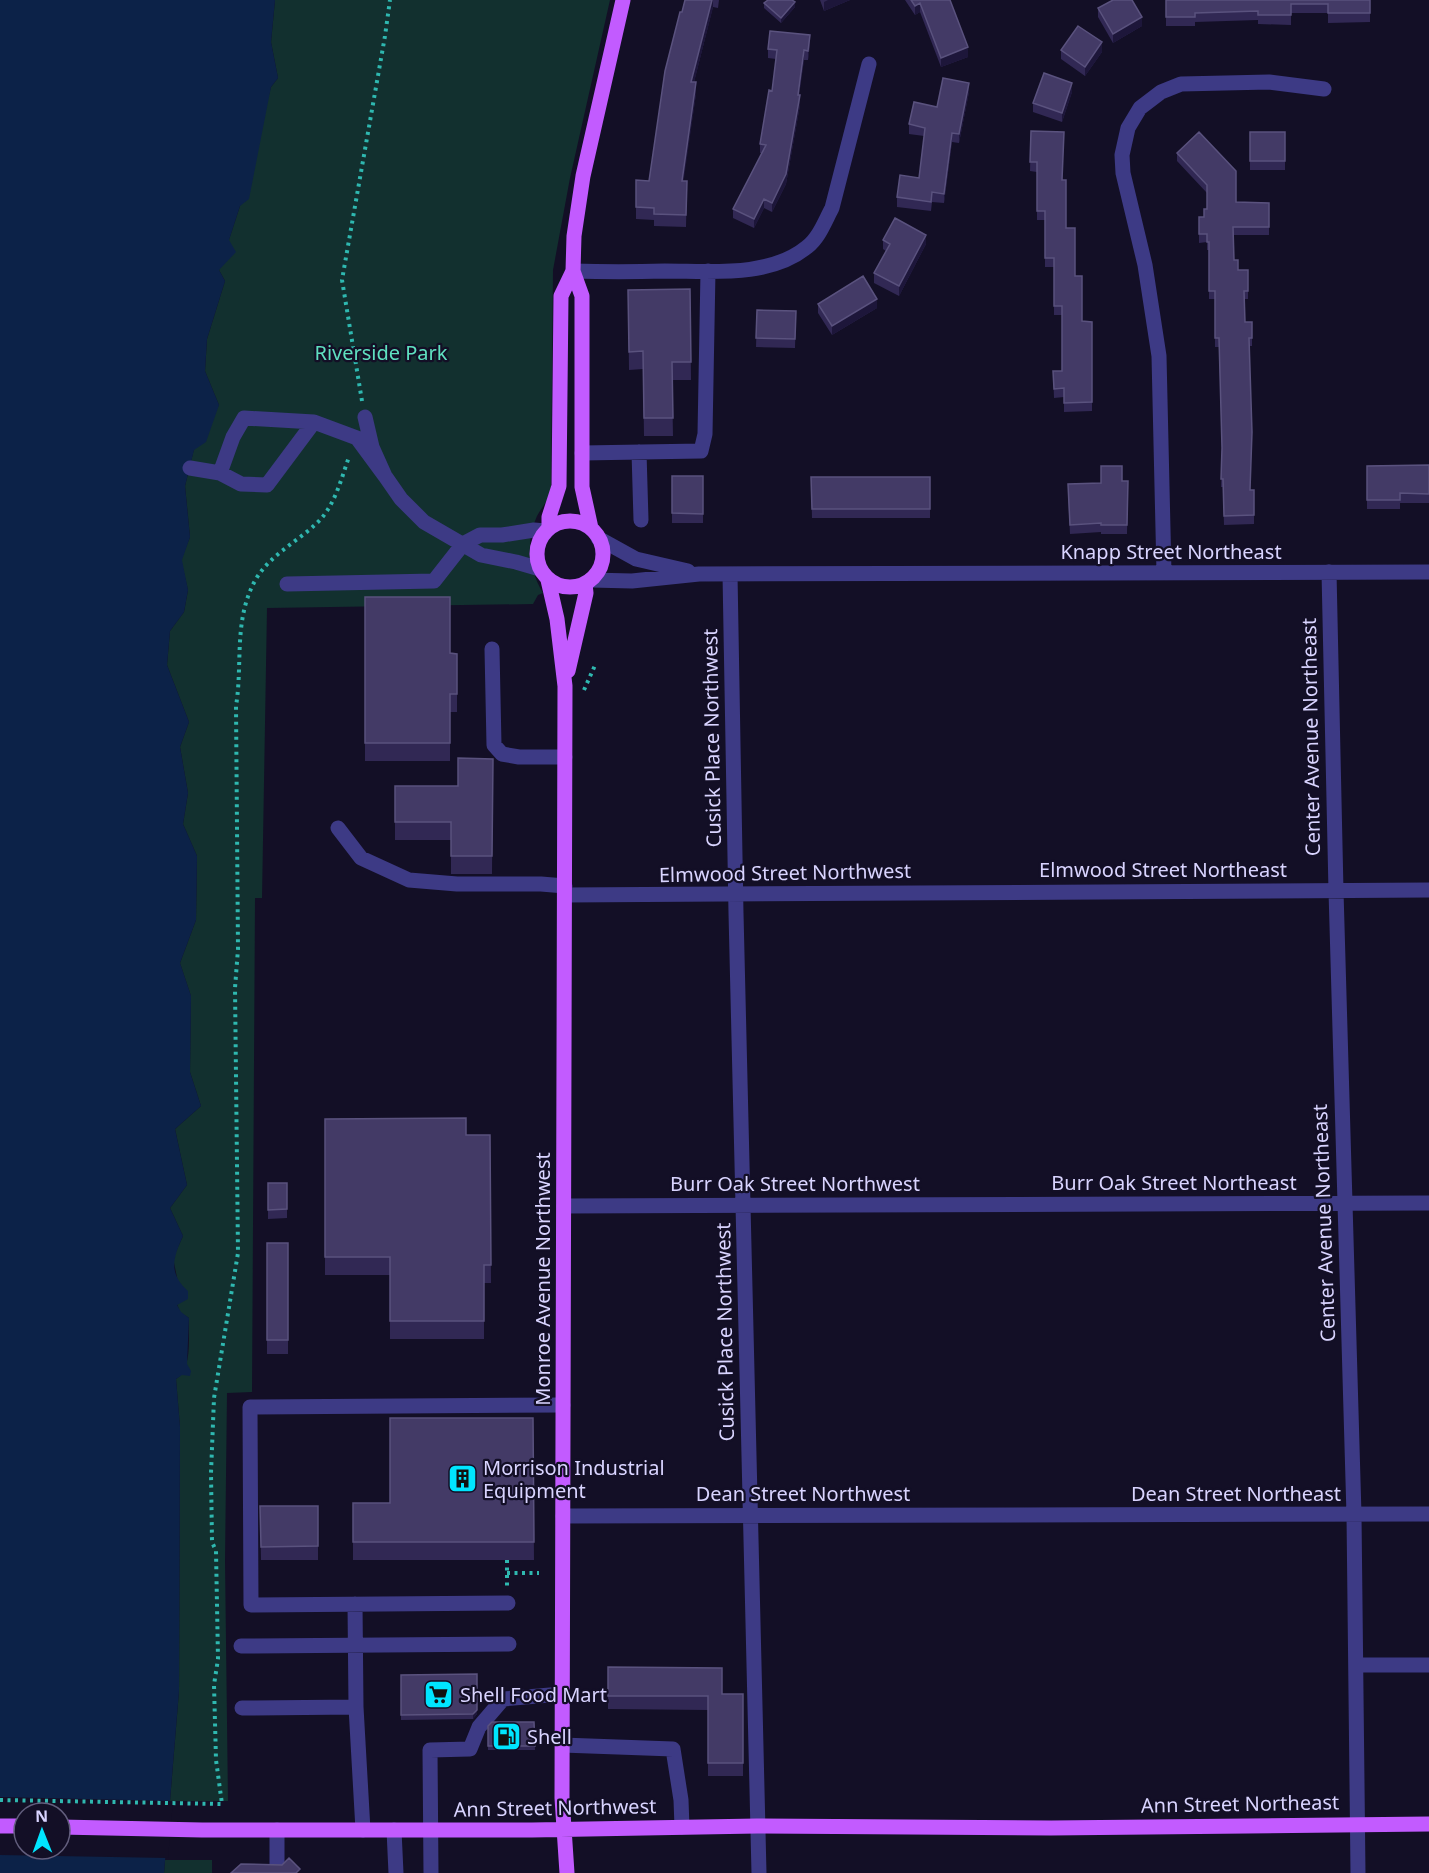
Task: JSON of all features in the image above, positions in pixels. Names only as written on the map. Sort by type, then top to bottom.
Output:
[{"type":"main road","points":[[573,271],[561,296],[560,486],[547,530],[537,546],[537,562],[544,575],[556,585],[566,587],[576,587],[588,582],[602,565],[603,555],[582,494],[582,296],[573,271],[574,236],[583,176],[623,0]]},
{"type":"main road","points":[[560,453],[582,453]]},
{"type":"main road","points":[[547,530],[566,521],[575,521],[595,533]]},
{"type":"main road","name":"Monroe Avenue Northwest","points":[[544,575],[558,619],[565,686],[562,1798],[567,1873]]},
{"type":"main road","name":"Monroe Avenue Northwest","points":[[565,686],[588,582]]},
{"type":"main road","name":"Ann Street Northeast","points":[[1051,1828],[1429,1824]]},
{"type":"main road","name":"Ann Street Northwest","points":[[72,1827],[202,1830],[564,1830],[757,1826],[1051,1828]]},
{"type":"street","points":[[573,271],[734,271],[789,259],[809,246],[822,228],[832,208],[869,64]]},
{"type":"street","points":[[1164,573],[1159,356],[1145,265],[1123,173],[1122,155],[1128,128],[1140,108],[1161,92],[1181,84],[1269,82],[1324,89]]},
{"type":"street","points":[[582,453],[701,451],[705,434],[708,272]]},
{"type":"street","points":[[365,417],[372,447],[385,476]]},
{"type":"street","points":[[220,473],[232,437],[244,418],[315,422],[357,438],[401,499],[424,522],[481,555],[516,562],[544,575]]},
{"type":"street","points":[[190,468],[220,473],[241,484],[267,485],[315,422]]},
{"type":"street","points":[[639,452],[641,520]]},
{"type":"street","points":[[287,584],[434,581],[463,544],[480,535],[547,530]]},
{"type":"street","points":[[595,533],[636,558],[699,574]]},
{"type":"street","name":"Center Avenue Northeast","points":[[1329,572],[1354,1515],[1358,1873]]},
{"type":"street","name":"Knapp Street Northeast","points":[[699,574],[1429,572]]},
{"type":"street","points":[[588,582],[699,574]]},
{"type":"street","name":"Cusick Place Northwest","points":[[730,574],[759,1873]]},
{"type":"street","points":[[492,649],[494,745],[502,754],[519,757],[565,757]]},
{"type":"street","name":"Elmwood Street Northwest","points":[[338,828],[361,858],[409,880],[565,891],[736,895],[1006,892]]},
{"type":"street","name":"Elmwood Street Northeast","points":[[1006,892],[1429,890]]},
{"type":"street","name":"Burr Oak Street Northeast","points":[[1026,1204],[1429,1203]]},
{"type":"street","name":"Burr Oak Street Northwest","points":[[564,1206],[1026,1204]]},
{"type":"street","points":[[508,1603],[251,1605],[250,1407],[563,1405]]},
{"type":"street","name":"Dean Street Northeast","points":[[1042,1514],[1429,1514]]},
{"type":"street","name":"Dean Street Northwest","points":[[563,1516],[1042,1514]]},
{"type":"street","points":[[355,1604],[356,1707],[363,1830]]},
{"type":"street","points":[[241,1646],[509,1644]]},
{"type":"street","points":[[1356,1665],[1429,1665]]},
{"type":"street","points":[[431,1873],[430,1750],[470,1749],[480,1727],[503,1699],[562,1694]]},
{"type":"street","points":[[242,1708],[356,1707]]},
{"type":"street","points":[[562,1745],[673,1749],[681,1800],[682,1827]]},
{"type":"street","points":[[277,1830],[279,1873]]},
{"type":"street","points":[[394,1830],[396,1873]]},
{"type":"path","points":[[365,417],[342,280],[386,36],[390,0]]},
{"type":"path","points":[[0,1800],[222,1804],[216,1760],[214,1685],[218,1659],[216,1551],[213,1542],[211,1473],[214,1398],[238,1253],[235,988],[238,949],[236,706],[239,688],[240,634],[244,606],[256,579],[275,556],[318,522],[331,504],[357,438]]},
{"type":"path","points":[[507,1560],[508,1603]]},
{"type":"path","points":[[507,1573],[539,1573]]},
{"type":"green space","name":"Riverside Park","points":[[275,0],[610,0],[570,178],[553,270],[551,491],[533,526],[530,545],[534,574],[543,593],[538,595],[533,604],[267,608],[262,898],[255,898],[252,1392],[227,1393],[225,1561],[228,1801],[170,1801],[179,1691],[180,1427],[176,1379],[185,1368],[187,1360],[189,1318],[180,1312],[177,1304],[178,1282],[173,1258],[183,1236],[170,1208],[187,1185],[175,1129],[201,1106],[190,1072],[191,996],[180,963],[196,920],[197,856],[183,824],[188,793],[180,747],[189,722],[167,665],[170,631],[184,612],[188,590],[181,560],[190,537],[185,486],[194,449],[219,405],[205,371],[207,339],[225,281],[219,270],[240,206],[271,87],[278,78],[271,42]]},
{"type":"green space","points":[[165,1860],[212,1860],[212,1873],[164,1873]]},
{"type":"water","points":[[0,0],[275,0],[271,42],[278,78],[271,87],[249,199],[240,206],[229,240],[236,252],[219,270],[225,281],[207,339],[205,371],[219,405],[206,442],[194,450],[185,486],[190,537],[182,560],[188,590],[184,612],[170,631],[167,665],[189,722],[180,747],[188,793],[183,824],[197,856],[196,920],[180,963],[191,996],[190,1072],[201,1106],[175,1129],[187,1185],[170,1208],[183,1236],[174,1265],[177,1278],[188,1291],[188,1299],[177,1305],[181,1312],[189,1318],[187,1364],[191,1371],[190,1376],[182,1375],[176,1379],[180,1427],[179,1691],[164,1873],[0,1873]]},
{"type":"pier","points":[[0,1797],[173,1801],[168,1858],[72,1856],[72,1801],[12,1801],[12,1855],[0,1855]]},
{"type":"building","points":[[685,0],[712,0],[691,82],[696,82],[682,181],[687,181],[686,215],[654,214],[654,208],[636,207],[636,180],[649,181],[665,71]]},
{"type":"building","points":[[768,0],[795,2],[781,18],[764,3]]},
{"type":"building","points":[[911,0],[950,0],[968,47],[941,58],[920,3],[915,6]]},
{"type":"building","points":[[1113,0],[1132,0],[1142,17],[1113,34],[1098,8]]},
{"type":"building","points":[[1166,0],[1370,0],[1370,13],[1328,13],[1328,4],[1291,4],[1291,15],[1258,15],[1258,11],[1195,13],[1195,17],[1166,17]]},
{"type":"building","points":[[1078,26],[1102,42],[1085,67],[1061,50]]},
{"type":"building","points":[[770,31],[810,35],[808,51],[804,50],[798,95],[800,95],[786,174],[772,203],[764,199],[754,219],[733,209],[766,145],[760,144],[769,90],[772,91],[777,50],[768,49]]},
{"type":"building","points":[[1044,73],[1072,83],[1062,113],[1033,103]]},
{"type":"building","points":[[943,78],[969,83],[959,134],[952,133],[944,194],[932,192],[931,202],[897,197],[900,175],[919,178],[925,128],[909,124],[914,102],[937,107]]},
{"type":"building","points":[[1031,131],[1064,132],[1062,180],[1066,180],[1066,228],[1075,228],[1075,276],[1082,276],[1082,321],[1092,322],[1092,402],[1064,403],[1064,388],[1054,389],[1053,371],[1062,371],[1062,306],[1054,306],[1054,258],[1045,258],[1045,211],[1037,211],[1037,162],[1030,162]]},
{"type":"building","points":[[1199,132],[1236,171],[1236,202],[1269,203],[1269,227],[1233,227],[1234,260],[1238,260],[1238,270],[1248,270],[1248,291],[1244,291],[1245,322],[1252,322],[1252,338],[1249,338],[1252,432],[1250,490],[1254,490],[1254,515],[1224,516],[1223,479],[1221,479],[1219,338],[1215,338],[1215,291],[1209,291],[1207,234],[1199,234],[1199,217],[1204,217],[1204,209],[1207,209],[1207,185],[1177,153]]},
{"type":"building","points":[[1250,132],[1285,132],[1285,161],[1250,161]]},
{"type":"building","points":[[895,218],[926,235],[899,286],[874,273],[890,244],[883,240]]},
{"type":"building","points":[[863,276],[877,299],[832,326],[818,304]]},
{"type":"building","points":[[690,289],[691,362],[672,362],[673,418],[644,418],[643,351],[629,352],[628,290]]},
{"type":"building","points":[[757,310],[796,311],[795,339],[756,338]]},
{"type":"building","points":[[1429,465],[1429,494],[1400,493],[1400,500],[1367,500],[1367,466]]},
{"type":"building","points":[[1101,466],[1122,466],[1122,481],[1128,481],[1127,525],[1101,525],[1101,523],[1070,525],[1068,484],[1101,483]]},
{"type":"building","points":[[672,476],[703,476],[703,514],[672,513]]},
{"type":"building","points":[[811,477],[930,477],[930,509],[812,509]]},
{"type":"building","points":[[365,597],[450,597],[450,653],[457,654],[457,694],[450,694],[450,743],[365,743]]},
{"type":"building","points":[[458,758],[493,759],[492,856],[451,856],[451,822],[395,822],[395,786],[458,786]]},
{"type":"building","points":[[466,1118],[466,1135],[490,1135],[491,1265],[484,1265],[484,1321],[390,1321],[390,1257],[325,1257],[325,1119]]},
{"type":"building","points":[[268,1183],[287,1183],[287,1209],[268,1210]]},
{"type":"building","points":[[267,1243],[288,1243],[288,1340],[267,1340]]},
{"type":"building","name":"Morrison Industrial Equipment","points":[[390,1418],[533,1418],[534,1542],[353,1542],[353,1503],[390,1503]]},
{"type":"building","points":[[260,1506],[318,1506],[318,1546],[261,1547]]},
{"type":"building","points":[[608,1667],[722,1668],[722,1694],[743,1694],[743,1763],[708,1763],[708,1696],[608,1696]]},
{"type":"building","name":"Shell Food Mart","points":[[477,1674],[477,1710],[473,1714],[401,1715],[401,1675]]},
{"type":"building","points":[[492,1722],[534,1722],[535,1746],[488,1746],[488,1726]]},
{"type":"building","points":[[289,1858],[300,1869],[296,1873],[231,1873],[241,1864],[282,1865]]},
{"type":"place","name":"Morrison Industrial Equipment","points":[[462,1479]]},
{"type":"place","name":"Shell Food Mart","points":[[439,1695]]},
{"type":"place","name":"Shell","points":[[506,1737]]}]
